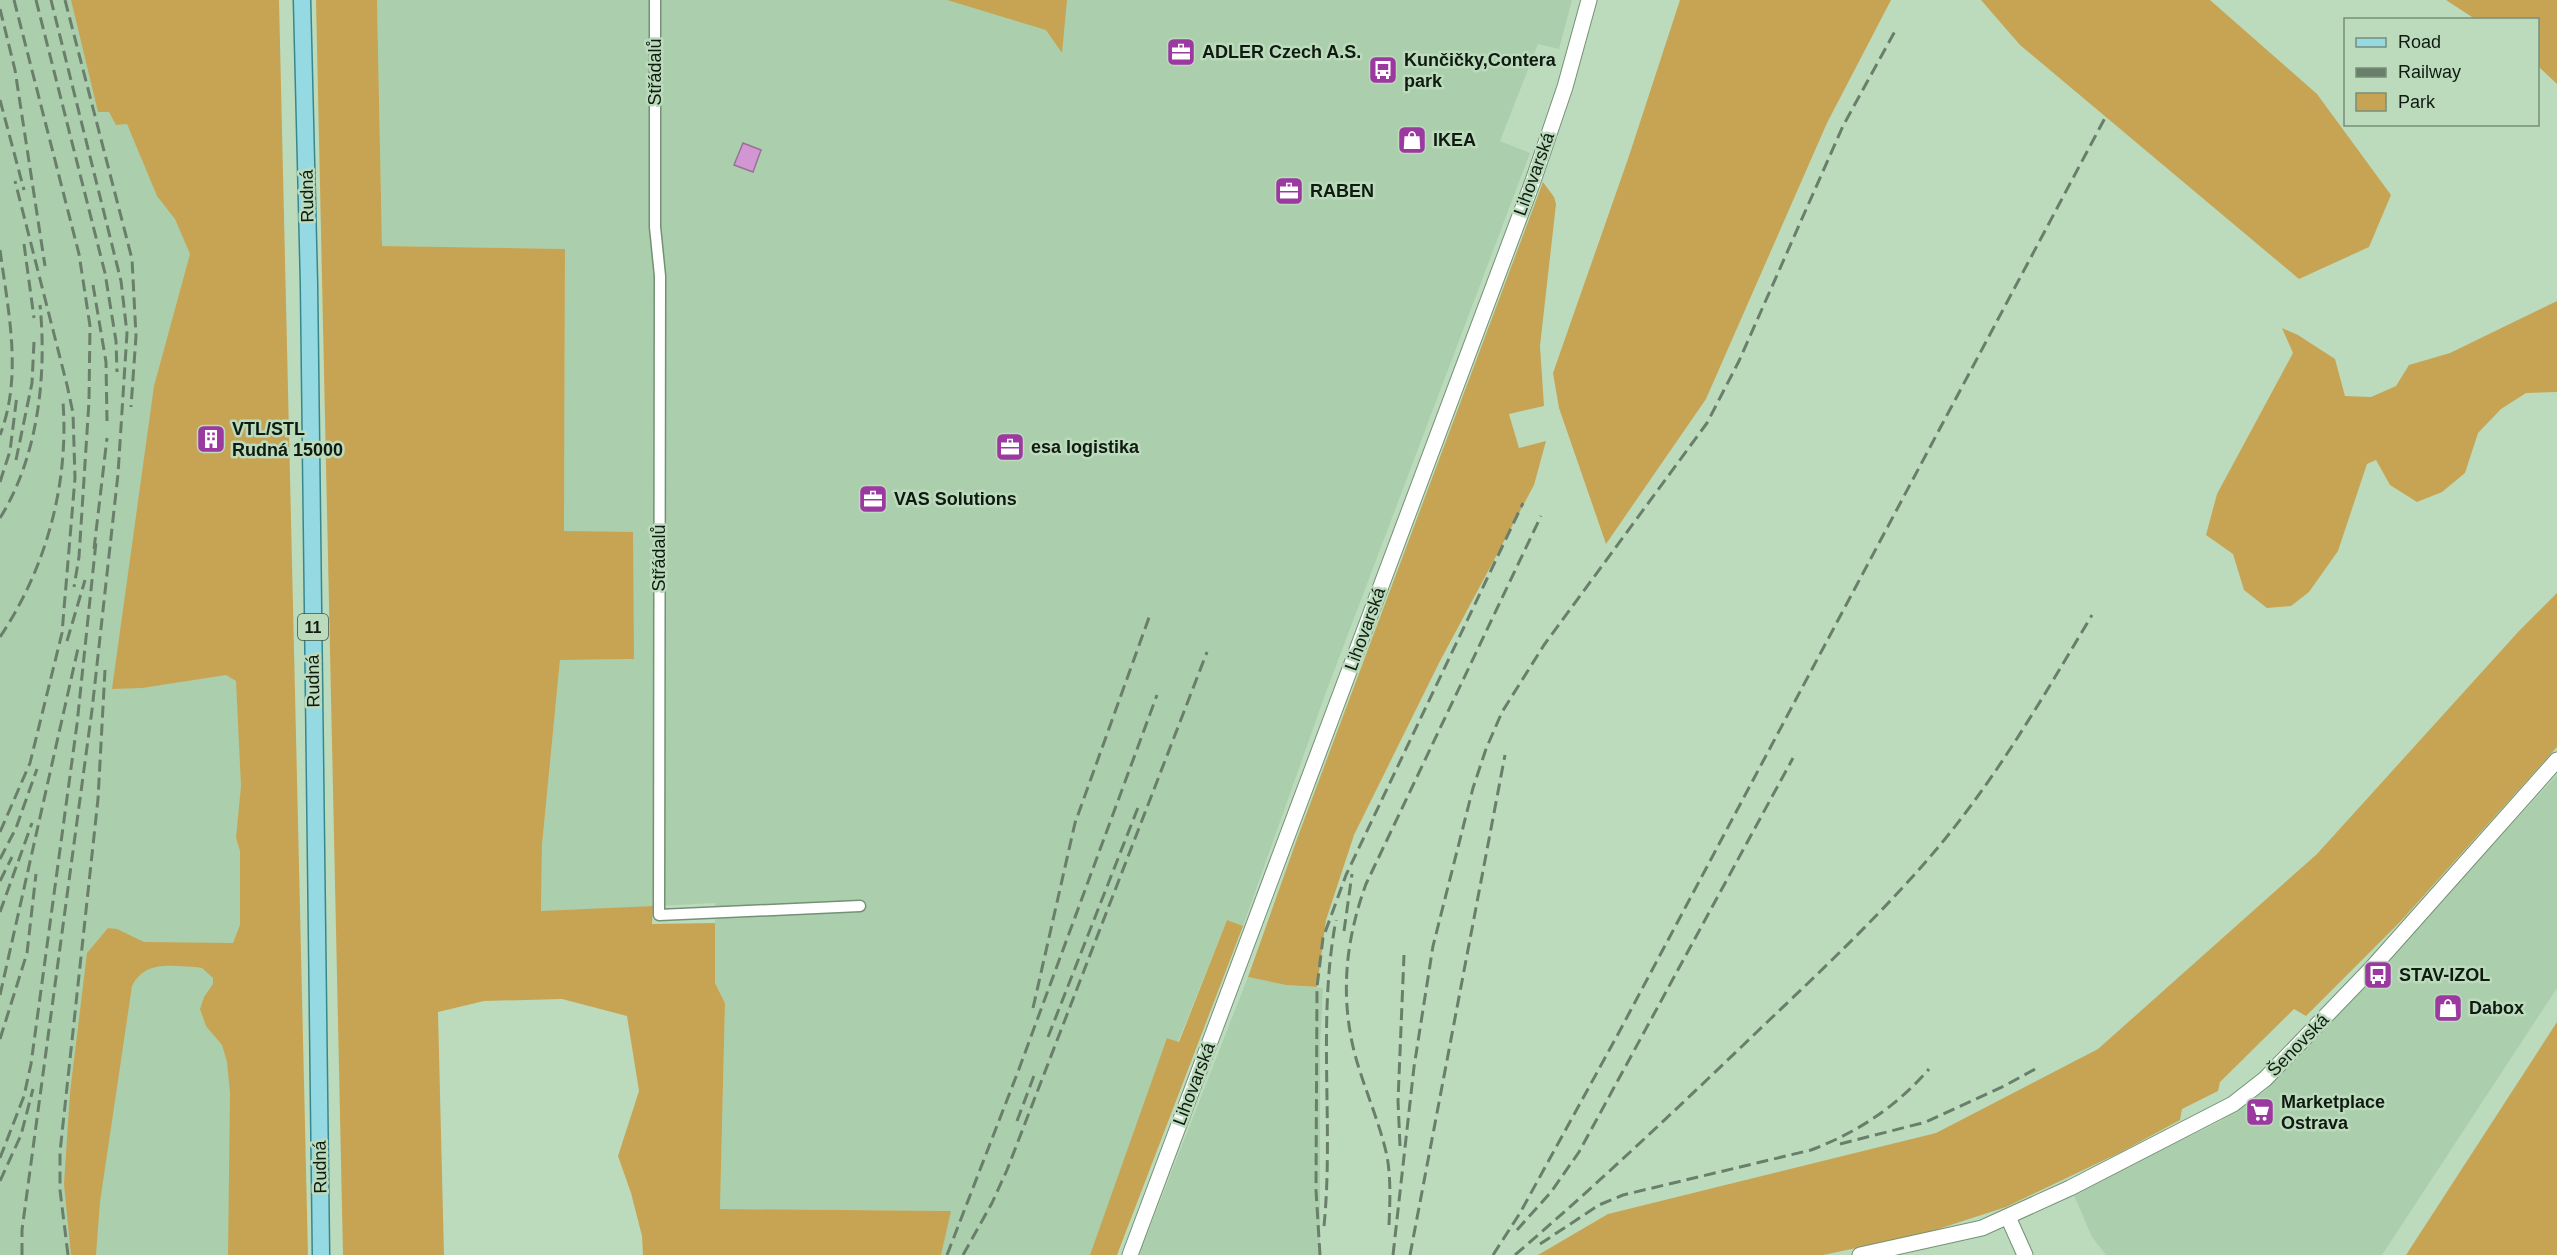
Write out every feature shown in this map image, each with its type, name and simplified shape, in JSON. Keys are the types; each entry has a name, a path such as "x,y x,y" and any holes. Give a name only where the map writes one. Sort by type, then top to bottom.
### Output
{"main road":[{"name":"Rudná","path":"302,0 309,272 321,1255"}],"street":[{"name":"Střádalů","path":"655,0 654,219 660,276 659,915 860,906"},
{"name":"Lihovarská","path":"1130,1255 1533,181 1565,87 1589,0"},
{"name":"Šenovská","path":"1860,1255 1972,1231 2008,1217 2233,1104 2265,1079 2371,969 2557,760"},
{"path":"2008,1217 2025,1255"}],"shaded area":[{"path":"0,0 195,0 258,667 273,1255 0,1255"},
{"path":"377,0 1572,0 1559,49 1538,44 1500,141 1530,153 1325,695 1243,926 1227,920 1178,1042 1168,1038 1091,1255 941,1255 950,1211 720,1209 725,1003 715,983 715,903 541,912 542,845 560,660 633,659 633,532 564,532 565,249 382,246"},
{"path":"743,143 761,150 753,172 734,165"},
{"path":"2557,775 2557,988 2382,1255 2106,1255 2092,1237 2073,1193 2219,1122 2265,1091"},
{"path":"1248,977 1286,985 1323,988 1320,1048 1320,1255 1139,1255"}],"green space":[{"path":"71,0 279,0 308,1255 228,1255 230,1093 227,1062 222,1045 206,1026 200,1009 204,997 213,984 213,978 202,968 160,966 144,972 132,986 100,1202 96,1255 71,1255 64,1184 70,1093 87,953 108,928 117,929 144,942 233,943 240,925 240,851 236,838 241,786 236,681 226,675 142,688 112,689 154,386 190,254 175,219 157,196 127,124 116,125 109,112 98,112"},
{"path":"316,0 377,0 382,246 565,249 564,531 633,532 634,659 560,660 542,845 541,911 653,906 652,924 715,923 715,983 725,1003 720,1209 951,1211 941,1255 643,1255 642,1236 631,1193 618,1156 639,1091 627,1016 562,999 484,1001 438,1012 444,1255 343,1255"},
{"path":"947,0 1067,0 1062,53 1046,30"},
{"path":"1680,0 1891,0 1827,123 1706,399 1606,544 1559,408 1553,373 1629,156"},
{"path":"1981,0 2210,0 2317,94 2391,195 2369,247 2299,279 2020,45"},
{"path":"2446,0 2557,0 2557,84 2539,67 2539,18 2473,18"},
{"path":"1543,182 1554,197 1556,204 1540,346 1544,406 1509,414 1519,448 1546,441 1534,485 1439,663 1354,835 1326,920 1317,987 1286,985 1248,977 1297,839"},
{"path":"2557,301 2557,392 2526,393 2501,409 2478,433 2465,473 2442,492 2417,502 2390,485 2376,460 2367,464 2338,551 2309,592 2291,606 2267,608 2244,590 2233,554 2206,535 2217,494 2293,353 2282,328 2298,335 2335,359 2345,396 2371,397 2396,386 2409,365 2450,353"},
{"path":"2557,593 2557,747 2400,922 2306,1016 2294,1009 2220,1082 2218,1091 2182,1109 2180,1120 2121,1152 2006,1207 1923,1234 1823,1255 1538,1255 1608,1214 1936,1133 2098,1049 2317,854 2519,631"},
{"path":"1227,920 1243,926 1117,1255 1090,1255 1167,1038 1179,1042"},
{"path":"2557,1022 2557,1255 2406,1255"}],"railway":[{"path":"14,0 79,254 90,326 89,401 79,557 74,587"},
{"path":"36,0 105,273 116,341 117,372"},
{"path":"22,1255 22,1230 92,710 118,474 127,333 121,281 51,0"},
{"path":"65,0 132,259 136,336 131,407"},
{"path":"0,9 15,70 45,266"},
{"path":"1393,1255 1414,1067 1433,946 1473,788 1486,749 1502,712 1544,645 1707,423 1739,361 1843,126 1895,31"},
{"path":"0,100 24,190"},
{"path":"1493,1255 1520,1213 1617,1036 2106,116"},
{"path":"0,832 30,763 62,633 75,478 73,413 15,181"},
{"path":"24,244 34,318"},
{"path":"0,250 12,343 11,390 0,435"},
{"path":"93,285 106,362 107,421"},
{"path":"0,518 23,469 37,415 42,360 40,305"},
{"path":"16,460 32,383 34,342"},
{"path":"0,482 10,451 17,395"},
{"path":"0,637 30,583 51,525 62,464 63,402"},
{"path":"94,549 107,438"},
{"path":"1320,1255 1316,1190 1317,987 1323,938 1346,875 1523,503"},
{"path":"1389,1225 1390,1182 1387,1156 1354,1051 1347,1008 1347,966 1354,925 1366,884 1541,516"},
{"path":"0,1158 24,1096 31,1064 77,724 96,542"},
{"path":"67,641 85,580"},
{"path":"1033,1008 1075,823 1151,612"},
{"path":"1515,1255 1609,1171 1833,959 1924,864 1986,785 2023,730 2092,615"},
{"path":"0,995 79,644"},
{"path":"963,1255 992,1203 1007,1170 1207,652"},
{"path":"68,1255 60,1190 60,1152 98,799 105,670"},
{"path":"947,1255 1019,1069 1157,695"},
{"path":"1410,1255 1505,755"},
{"path":"1517,1230 1551,1192 1579,1152 1793,758"},
{"path":"0,859 16,828 37,769"},
{"path":"1048,1037 1139,805"},
{"path":"0,912 32,823"},
{"path":"0,881 12,857"},
{"path":"0,1039 27,953 36,874"},
{"path":"1344,931 1352,874"},
{"path":"1324,1226 1327,1188 1326,1034 1330,958 1336,920"},
{"path":"1400,1146 1398,1101 1404,955"},
{"path":"1840,1144 1926,1122 2037,1068"},
{"path":"1540,1244 1599,1205 1623,1195 1811,1150 1828,1143 1890,1107 1929,1069"},
{"path":"1017,1121 1035,1073"},
{"path":"0,1181 21,1135 33,1089"}],"place":[{"name":"ADLER Czech A.S.","path":"1181,52"},
{"name":"Kunčičky,Contera park","path":"1383,70"},
{"name":"IKEA","path":"1412,140"},
{"name":"RABEN","path":"1289,191"},
{"name":"VTL/STL Rudná 15000","path":"211,439"},
{"name":"esa logistika","path":"1010,447"},
{"name":"VAS Solutions","path":"873,499"},
{"name":"STAV-IZOL","path":"2378,975"},
{"name":"Dabox","path":"2448,1008"},
{"name":"Marketplace Ostrava","path":"2260,1112"}]}
